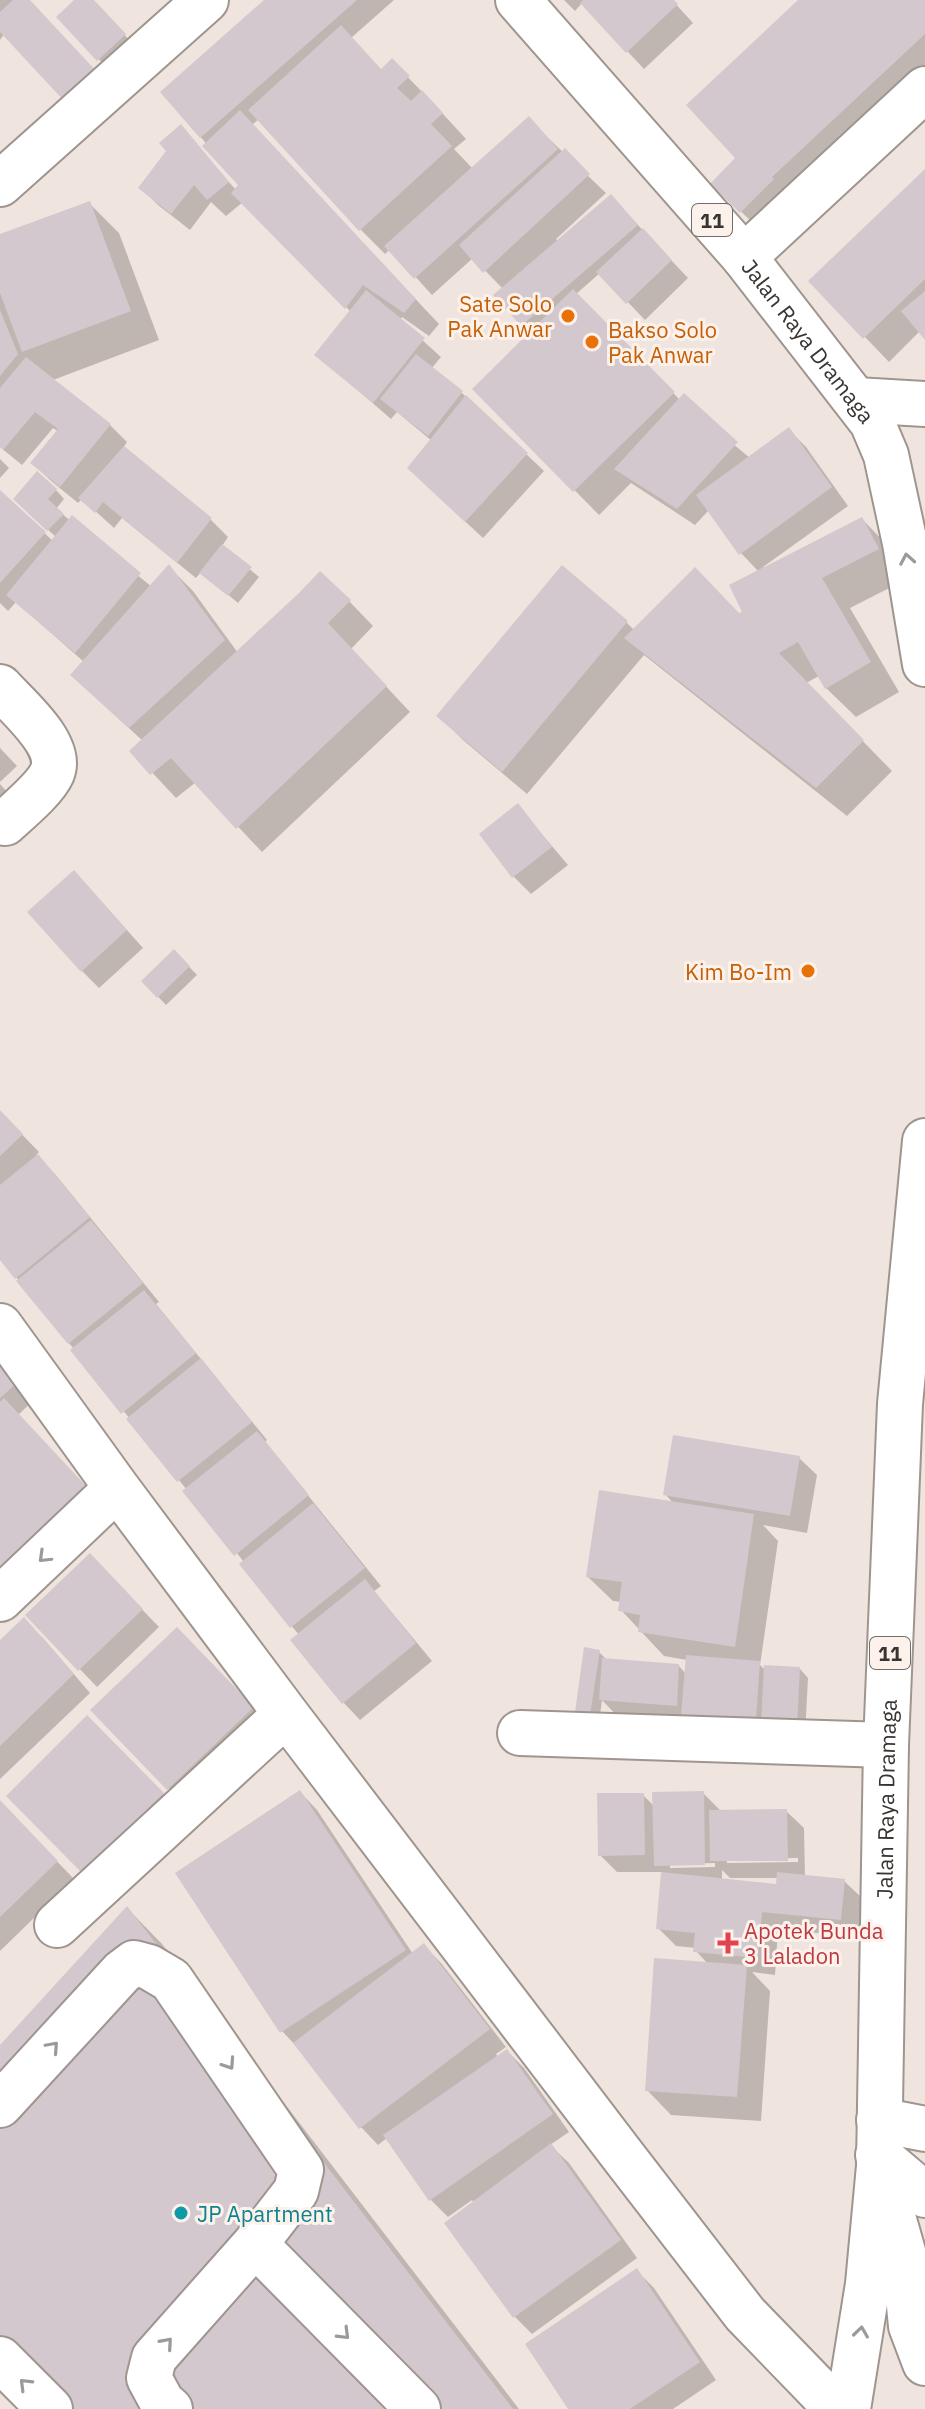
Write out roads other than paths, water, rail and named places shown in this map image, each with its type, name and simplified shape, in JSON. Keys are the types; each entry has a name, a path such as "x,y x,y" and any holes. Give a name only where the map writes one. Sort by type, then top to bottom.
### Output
{"main road":[{"path":"0,184 206,0"},
{"name":"Jalan Raya Dramaga","path":"518,0 744,257 872,422 886,455 905,543 925,664"},
{"path":"744,257 925,89"},
{"path":"856,400 925,404"},
{"name":"11","path":"886,455 925,515"},
{"path":"0,687 38,727 55,763 51,776 5,823"},
{"name":"Jalan Raya Dramaga","path":"848,2409 868,2284 879,2147 886,1745 900,1404 925,1141"},
{"path":"0,1326 286,1714 745,2314 837,2409"},
{"path":"0,1599 117,1488"},
{"path":"57,1925 286,1714"},
{"path":"520,1733 886,1745"},
{"path":"0,2105 122,1972 134,1963 149,1967 171,1980 301,2170 296,2191 255,2244 154,2358 149,2378 162,2402 170,2409"},
{"path":"879,2147 925,2129"},
{"path":"879,2147 925,2195"},
{"path":"879,2147 904,2255 911,2326 925,2363"},
{"path":"255,2244 418,2409"},
{"path":"0,2359 50,2409"}],"place":[{"name":"Sate Solo Pak Anwar","path":"568,316"},
{"name":"Bakso Solo Pak Anwar","path":"592,342"},
{"name":"Kim Bo-Im","path":"808,971"},
{"name":"Apotek Bunda 3 Laladon","path":"728,1943"},
{"name":"JP Apartment","path":"181,2213"}]}
